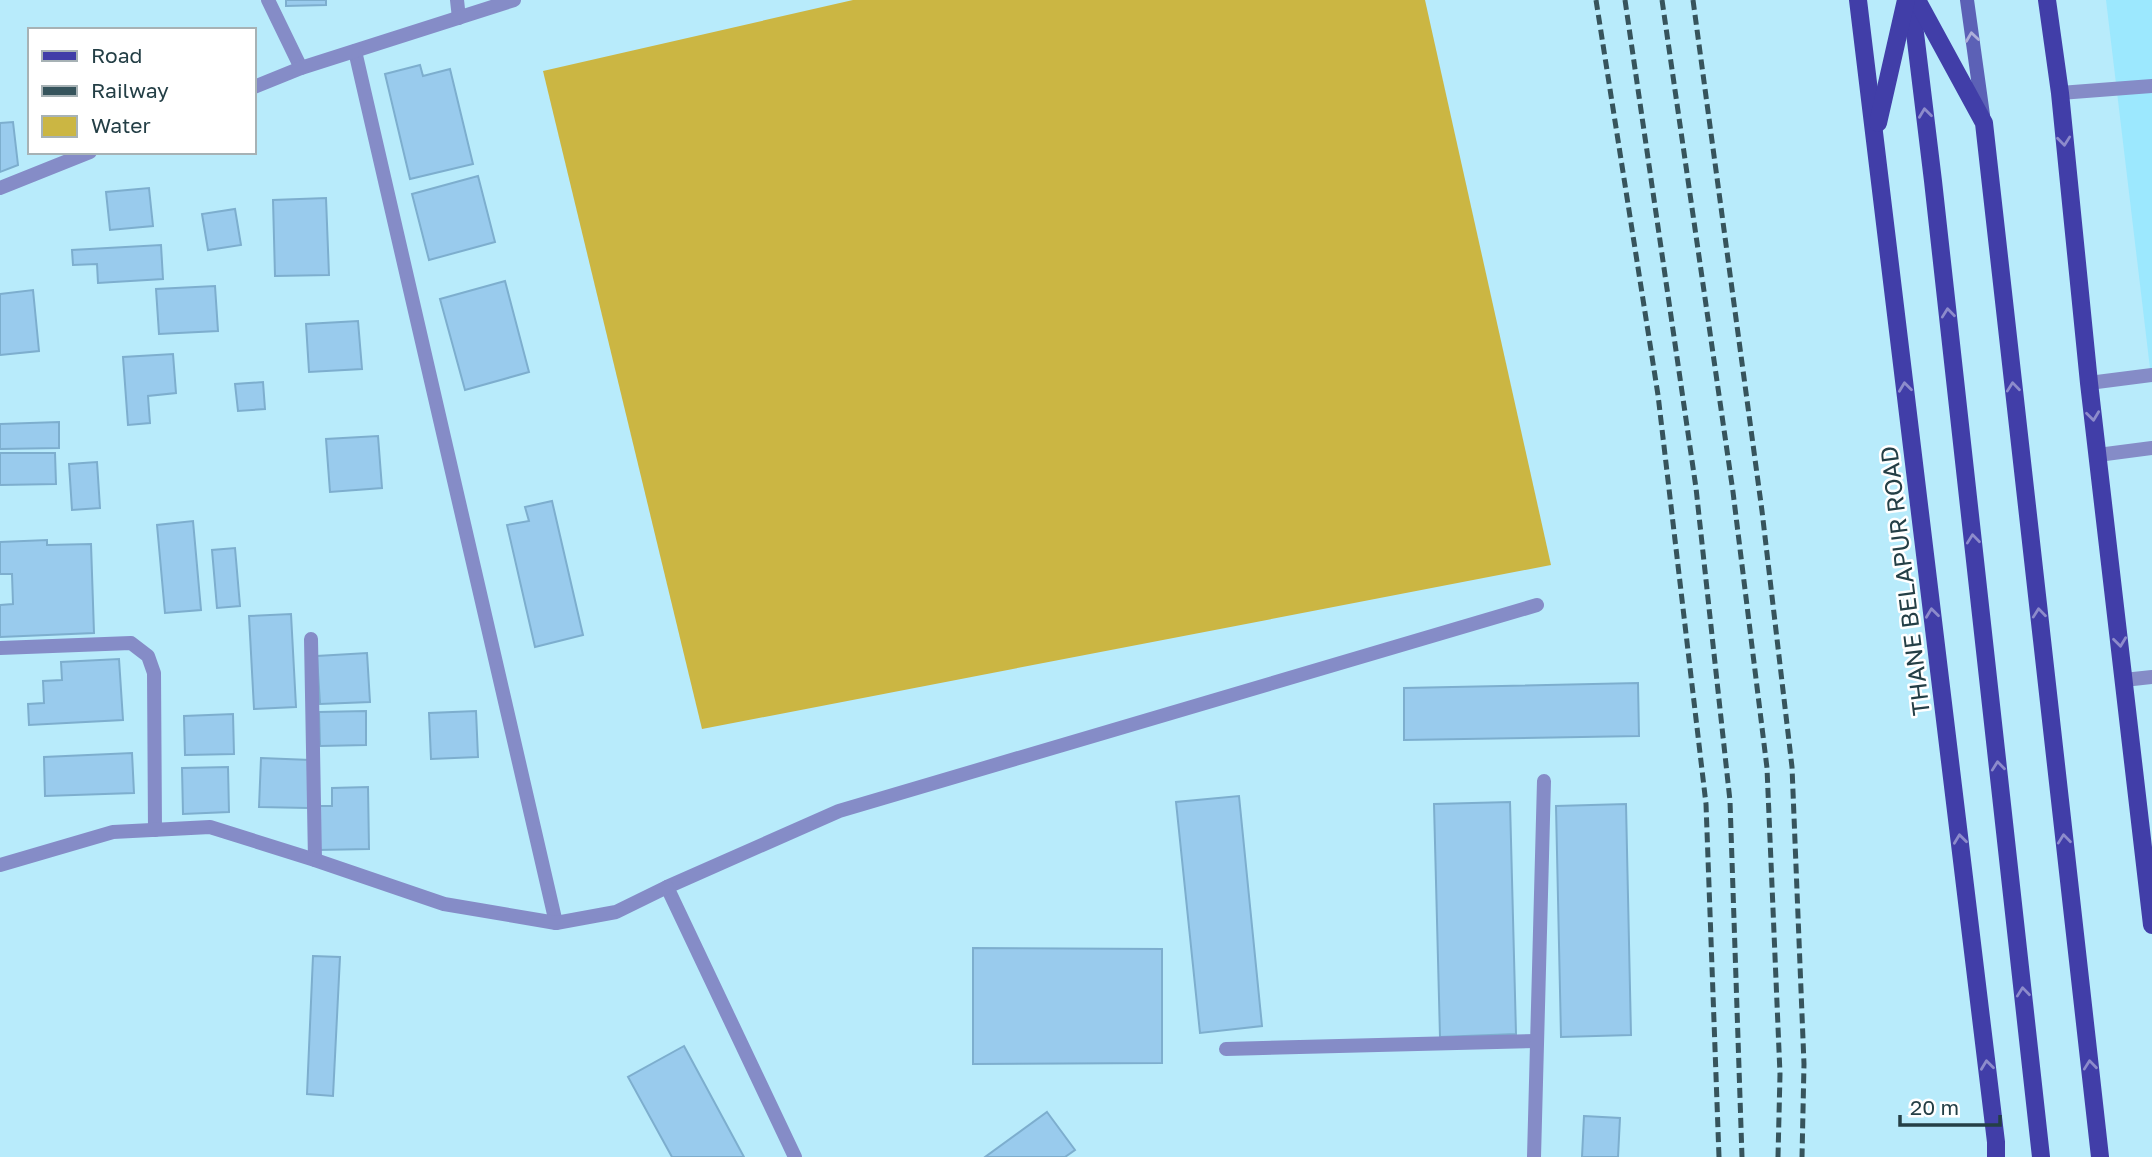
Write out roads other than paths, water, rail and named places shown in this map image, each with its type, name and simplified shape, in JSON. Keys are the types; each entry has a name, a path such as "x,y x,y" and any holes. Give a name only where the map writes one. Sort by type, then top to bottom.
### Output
{"main road":[{"name":"THANE BELAPUR ROAD","path":"1858,0 1996,1157"},
{"path":"1875,136 1908,0"},
{"path":"1908,0 1933,181 2041,1157"},
{"path":"1917,0 1984,123"},
{"path":"1967,0 1984,123 2100,1157"},
{"path":"2047,0 2060,93 2089,383 2152,917"}],"street":[{"path":"268,0 301,68"},
{"path":"457,0 459,18"},
{"path":"256,85 301,68 514,0"},
{"path":"355,51 556,923"},
{"path":"2060,93 2152,86"},
{"path":"0,188 85,154"},
{"path":"2089,383 2152,375"},
{"path":"2098,455 2152,449"},
{"path":"0,865 113,832 210,827 444,904 556,923 615,912 839,811 1537,605"},
{"path":"311,639 315,860"},
{"path":"0,648 131,643 148,656 154,673 155,830"},
{"path":"2124,680 2152,677"},
{"path":"1534,1157 1544,780"},
{"path":"667,887 796,1157"},
{"path":"1226,1049 1537,1041"}],"water":[{"path":"853,0 1425,0 1551,565 702,729 543,71"}],"railway":[{"path":"1596,0 1658,395 1706,804 1719,1157"},
{"path":"1625,0 1696,488 1730,801 1742,1157"},
{"path":"1662,0 1733,492 1767,768 1780,1074 1778,1157"},
{"path":"1693,0 1762,511 1792,767 1804,1064 1802,1157"}]}
